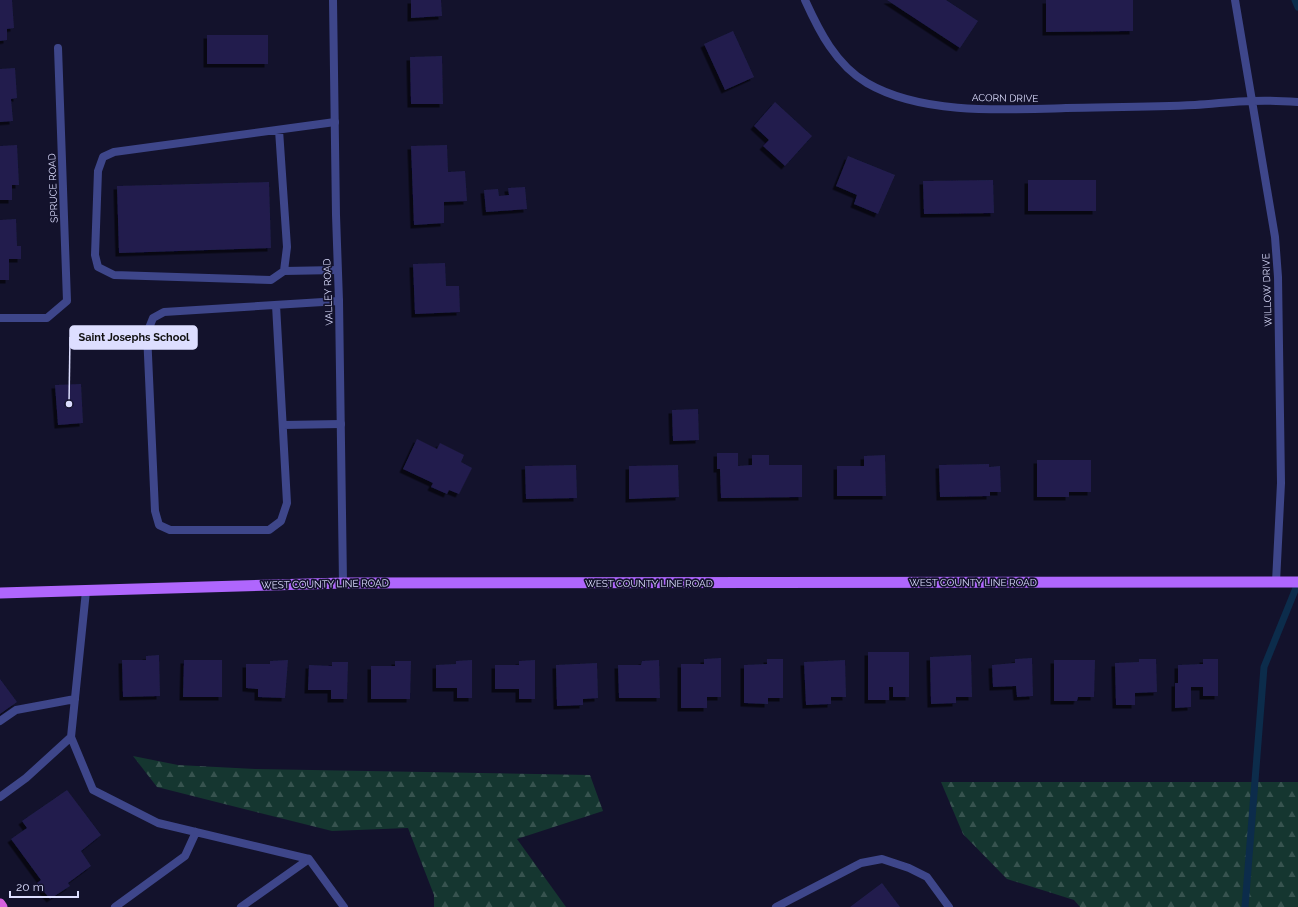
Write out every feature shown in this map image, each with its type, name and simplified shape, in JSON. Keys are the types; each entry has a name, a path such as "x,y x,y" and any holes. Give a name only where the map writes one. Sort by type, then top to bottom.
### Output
{"main road":[{"name":"WEST COUNTY LINE ROAD","path":"0,593 343,583 1298,582"}],"street":[{"name":"VALLEY ROAD","path":"333,0 343,583"},
{"name":"ACORN DRIVE","path":"805,0 819,31 834,52 851,71 867,83 891,95 914,101 950,107 1020,109 1197,105 1252,101 1298,102"},
{"name":"WILLOW DRIVE","path":"1235,0 1275,238 1278,277 1281,483 1276,582"},
{"name":"SPRUCE ROAD","path":"0,318 47,318 67,301 58,48"},
{"path":"335,122 114,152 103,157 98,171 95,255 98,267 114,274 271,280 284,271 337,270"},
{"path":"279,130 286,247 284,271"},
{"path":"276,305 287,503 281,521 269,530 170,530 159,525 154,511 147,333 153,318 164,312 339,301"},
{"path":"283,424 341,424"},
{"path":"86,590 71,737 93,790 158,823 309,859 344,907"},
{"path":"0,721 16,710 75,699"},
{"path":"0,796 26,778 71,737"},
{"path":"115,907 185,856 196,832"},
{"path":"241,907 309,859"},
{"path":"776,907 861,863 882,859 909,868 927,877 949,907"}],"green space":[{"path":"133,756 178,765 255,769 590,775 603,811 517,839 566,907 434,907 434,895 408,828 332,831 157,787"},
{"path":"941,782 1298,782 1298,907 1080,907 1074,900 1007,879 963,834"}],"building":[{"path":"0,0 12,0 14,28 7,29 7,40 0,41"},
{"path":"411,0 441,0 442,16 411,18"},
{"path":"887,0 946,0 978,21 960,48"},
{"path":"1046,0 1133,0 1133,31 1046,32"},
{"path":"733,31 754,77 725,90 704,44"},
{"path":"207,35 268,35 268,64 207,64"},
{"path":"442,56 443,104 411,104 410,57"},
{"path":"15,68 17,98 11,99 13,121 0,122 0,69"},
{"path":"775,102 812,136 785,166 763,146 769,140 754,126"},
{"path":"17,145 19,185 12,185 12,200 0,200 0,146"},
{"path":"447,145 448,172 465,171 467,201 444,202 444,223 414,225 411,146"},
{"path":"848,156 895,175 878,214 854,204 857,195 836,186"},
{"path":"993,180 994,213 924,214 923,181"},
{"path":"1028,180 1096,180 1096,211 1028,211"},
{"path":"269,182 271,248 119,253 117,186"},
{"path":"525,187 527,209 486,212 484,190 498,189 499,196 509,195 508,188"},
{"path":"16,219 17,246 21,246 21,259 9,259 9,280 0,280 0,220"},
{"path":"445,263 446,286 459,286 460,312 415,314 413,264"},
{"path":"81,384 83,423 58,425 55,385"},
{"path":"698,409 699,440 673,441 672,410"},
{"path":"417,439 437,449 440,443 464,455 461,462 472,468 459,494 449,490 447,494 431,487 433,483 403,469"},
{"path":"717,453 738,453 738,466 752,465 752,455 769,455 769,465 802,465 802,497 721,498 720,469 717,469"},
{"path":"885,455 886,496 837,496 837,466 864,466 864,456"},
{"path":"1037,460 1091,460 1091,492 1069,492 1069,497 1037,497"},
{"path":"989,464 989,467 1000,466 1001,492 990,492 990,496 940,497 939,465"},
{"path":"576,465 577,498 526,499 525,466"},
{"path":"678,465 679,497 629,499 629,466"},
{"path":"868,652 909,652 909,697 893,697 893,687 889,687 889,700 868,700"},
{"path":"159,655 160,696 123,697 122,660 146,660 146,656"},
{"path":"971,655 972,697 956,697 956,703 931,704 930,657"},
{"path":"721,658 721,697 707,697 707,708 681,708 681,664 704,664 704,659"},
{"path":"1032,658 1033,696 1017,697 1016,686 993,687 992,665 1015,663 1015,659"},
{"path":"767,659 783,659 783,698 768,698 768,704 744,703 744,665 767,664"},
{"path":"1139,659 1156,659 1157,692 1135,693 1135,705 1116,705 1115,663 1139,662"},
{"path":"1203,659 1218,659 1218,696 1203,696 1203,687 1191,687 1191,707 1175,708 1175,683 1178,683 1178,665 1203,664"},
{"path":"184,660 222,660 222,697 183,697"},
{"path":"288,660 285,698 258,697 258,689 246,688 246,664 270,664 270,661"},
{"path":"472,660 472,698 457,698 457,688 436,688 436,665 456,664 456,661"},
{"path":"535,660 535,699 519,699 519,689 495,689 495,665 519,665 519,661"},
{"path":"659,660 660,698 619,698 618,665 641,665 642,661"},
{"path":"845,660 846,697 831,697 831,704 806,705 804,662"},
{"path":"1054,660 1095,660 1094,697 1078,697 1077,701 1054,701"},
{"path":"395,661 411,661 410,699 371,699 371,666 395,666"},
{"path":"332,662 348,662 347,699 331,699 331,690 308,690 309,665 332,666"},
{"path":"597,663 598,698 583,699 583,705 557,706 556,665"},
{"path":"0,679 17,702 0,714"},
{"path":"67,790 101,835 81,851 91,866 68,883 70,886 50,899 37,883 41,880 11,839 27,828 22,821"},
{"path":"882,883 900,907 850,907"}],"waterway":[{"path":"1295,0 1298,7"},
{"path":"1245,907 1264,667 1298,583"}],"place":[{"name":"Saint Josephs School","path":"69,404"}]}
